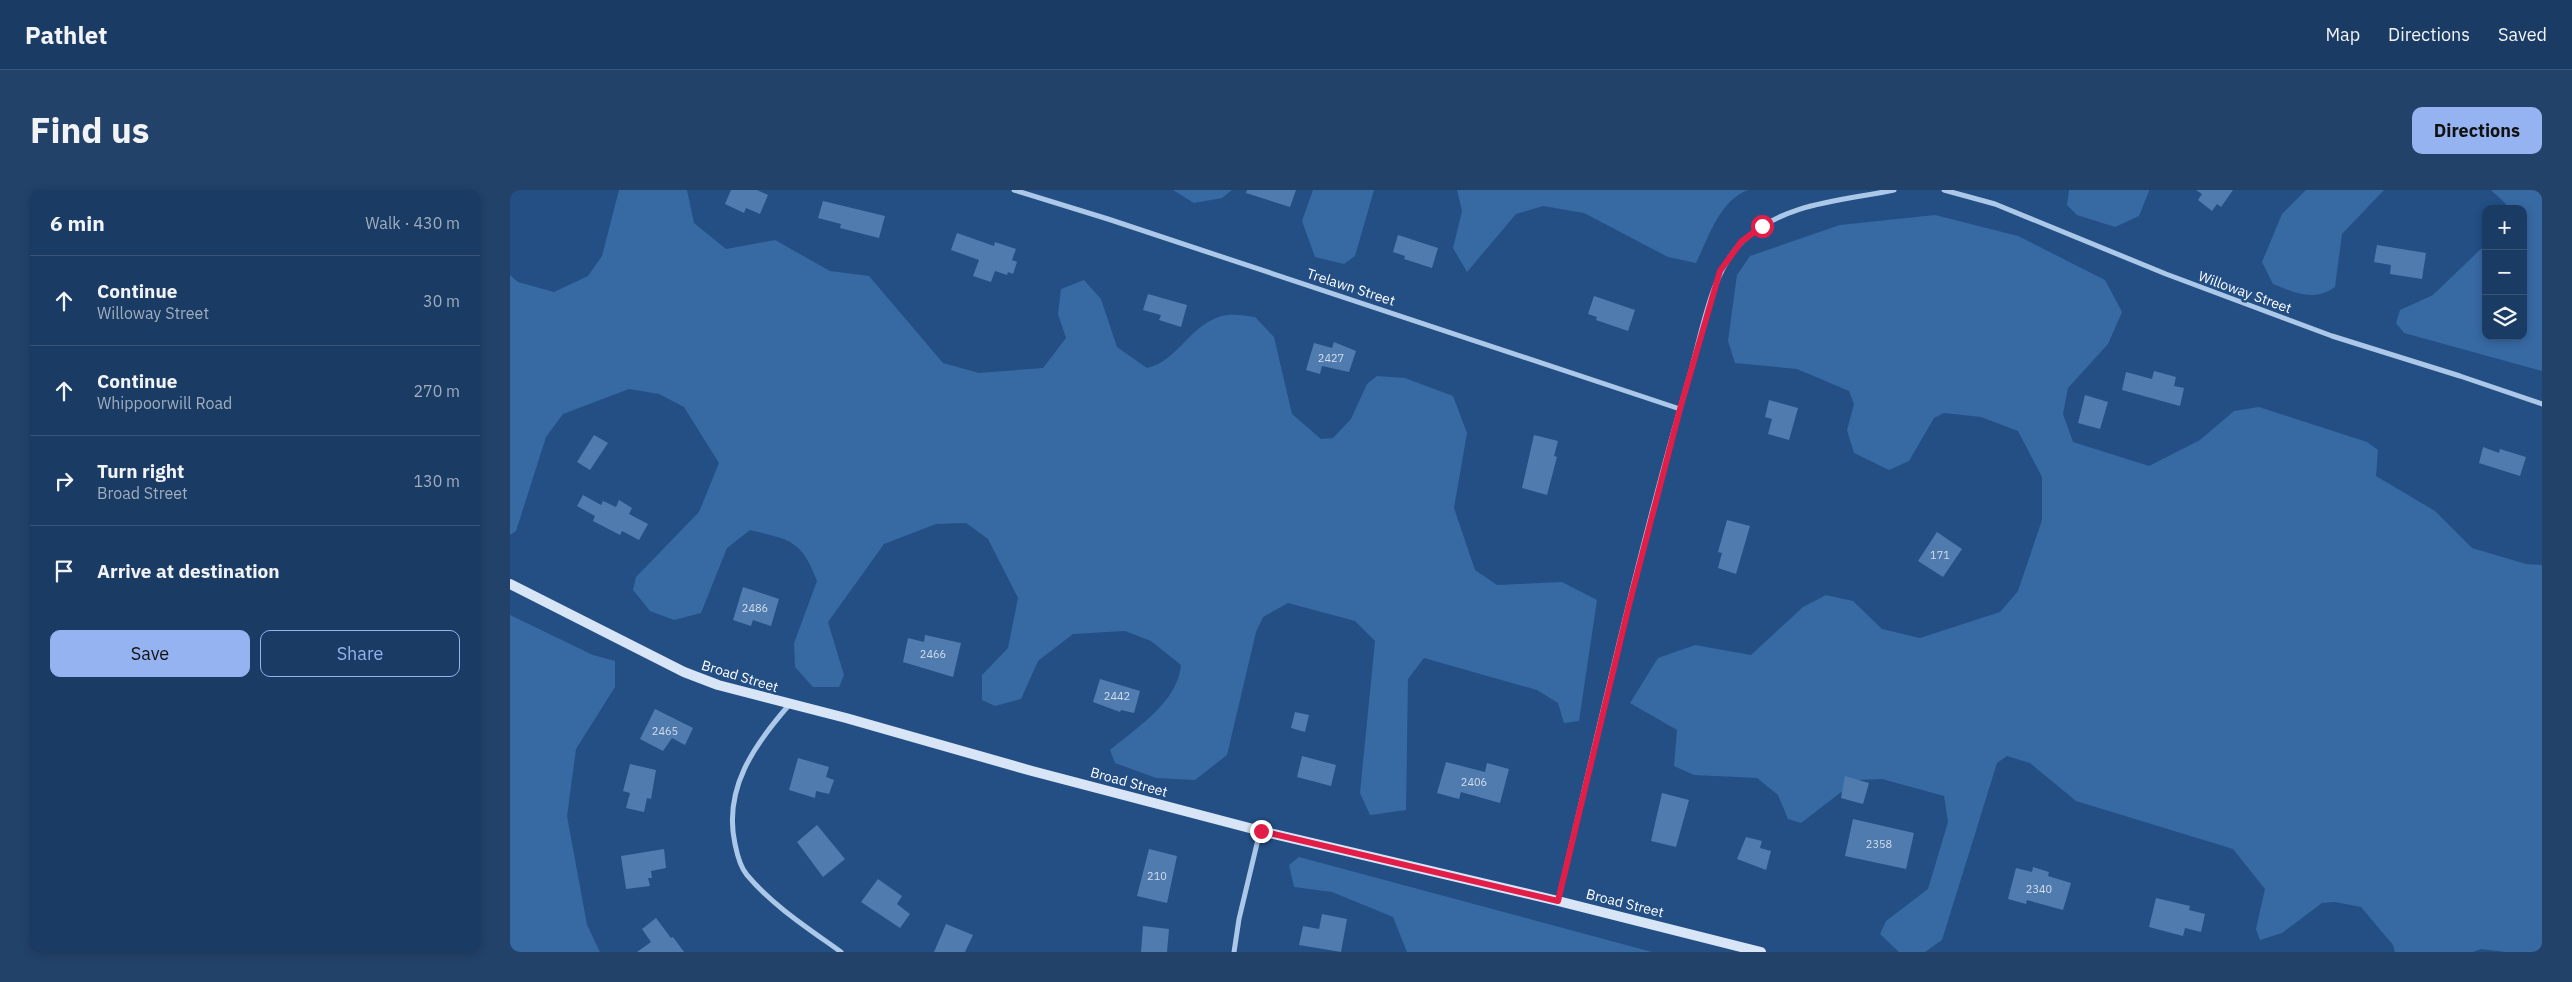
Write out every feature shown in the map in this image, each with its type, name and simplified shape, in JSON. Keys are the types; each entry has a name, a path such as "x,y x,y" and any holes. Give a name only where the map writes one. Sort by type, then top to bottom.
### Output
{"street":[{"name":"Trelawn Street","path":"1014,190 1108,218 1680,409"},
{"path":"1558,901 1629,605 1680,409 1720,271 1741,242 1762,226 1781,215 1806,205 1894,190"},
{"name":"Willoway Street","path":"1944,190 1995,204 2166,274 2332,336 2542,404"},
{"name":"Broad Street","path":"510,584 684,672 718,686 846,718 1032,771 1261,831 1558,901 1761,952"},
{"path":"789,705 762,737 747,762 736,788 732,807 732,830 736,854 746,874 764,893 841,952"},
{"path":"1234,952 1239,919 1261,831"}],"shaded area":[{"path":"619,190 687,190 694,223 726,249 775,240 830,271 869,276 943,363 979,373 1043,368 1066,338 1058,314 1061,289 1084,280 1101,299 1117,347 1147,368 1158,364 1168,357 1204,324 1215,318 1227,315 1255,317 1274,337 1292,414 1321,439 1333,438 1351,419 1367,384 1377,376 1405,378 1453,396 1467,433 1454,508 1475,570 1497,585 1562,582 1597,600 1579,721 1564,723 1558,703 1537,690 1424,658 1408,679 1406,810 1370,815 1360,793 1375,641 1355,621 1288,603 1263,617 1256,632 1227,755 1195,780 1156,778 1115,763 1110,750 1154,713 1172,691 1178,678 1181,665 1151,641 1125,631 1073,634 1038,661 1021,699 995,706 982,700 982,675 1008,648 1018,598 988,539 966,523 936,524 884,544 828,622 844,675 839,687 813,687 795,667 794,643 817,581 811,567 799,549 785,539 750,530 727,548 701,613 674,620 650,611 633,590 636,577 699,512 719,463 684,407 659,394 629,389 563,414 546,437 516,531 510,535 510,275 518,282 554,292 588,276 602,256"},
{"path":"1173,190 1232,190 1222,198 1194,203"},
{"path":"1313,190 1374,190 1355,256 1344,264 1315,257 1302,221"},
{"path":"1457,190 1748,190 1729,202 1722,211 1696,263 1668,257 1584,213 1543,206 1516,214 1467,272 1453,248 1462,211"},
{"path":"2069,190 2149,191 2139,216 2115,227 2077,215 2067,205"},
{"path":"2306,190 2384,190 2342,234 2335,287 2327,292 2312,295 2304,295 2273,284 2262,262 2282,214"},
{"path":"2491,190 2542,190 2542,371 2404,333 2396,323 2400,310 2433,295 2482,248 2482,340 2527,340 2527,205 2506,204"},
{"path":"1935,215 2018,236 2105,280 2122,312 2108,344 2068,388 2063,414 2073,442 2149,466 2200,440 2234,411 2259,407 2367,442 2378,450 2376,476 2435,511 2472,548 2526,564 2542,565 2542,952 2506,952 2481,949 2473,952 2395,952 2393,945 2361,907 2335,902 2322,903 2282,933 2260,940 2256,929 2265,889 2233,849 2076,801 2030,763 2007,756 1997,763 1942,940 1925,952 1899,952 1880,934 1886,921 1928,889 1948,822 1944,796 1882,779 1857,780 1801,823 1788,819 1778,795 1757,778 1694,775 1674,766 1677,730 1630,703 1658,658 1695,645 1751,655 1803,607 1826,595 1853,601 1882,629 1920,638 2000,612 2018,591 2042,520 2042,477 2018,431 1981,417 1944,413 1934,418 1909,461 1889,470 1854,453 1847,430 1854,404 1849,391 1797,369 1735,363 1728,341 1737,275 1750,256 1840,225"},
{"path":"510,615 593,655 615,661 615,687 576,749 567,816 587,925 600,952 510,952"},
{"path":"1299,857 1652,952 1407,952 1393,917 1332,892 1294,887 1289,865"}],"building":[{"path":"731,190 757,190 768,195 760,214 746,208 744,213 725,204"},
{"path":"1247,190 1296,190 1290,207 1246,193"},
{"path":"2196,190 2233,190 2221,207 2217,204 2212,211 2198,200 2202,194"},
{"path":"823,201 885,216 879,238 840,228 841,224 818,218"},
{"path":"957,233 994,246 995,242 1016,249 1012,260 1017,262 1013,274 1008,272 1007,275 995,271 991,282 973,276 979,260 951,250"},
{"path":"1398,235 1438,248 1432,268 1404,259 1405,256 1393,252"},
{"path":"2377,245 2426,253 2422,279 2390,274 2391,265 2374,262"},
{"path":"1148,294 1187,305 1181,327 1159,320 1161,315 1143,310"},
{"path":"1594,296 1635,310 1628,331 1596,320 1597,317 1588,314"},
{"path":"1334,342 1356,351 1349,372 1322,366 1320,374 1306,370 1314,343 1332,348"},
{"path":"2154,371 2176,377 2174,386 2184,388 2180,406 2122,390 2126,372 2152,379"},
{"path":"2085,395 2108,402 2100,429 2078,423"},
{"path":"1769,400 1798,408 1789,440 1768,434 1772,419 1765,417"},
{"path":"594,435 608,443 590,470 577,462"},
{"path":"1534,435 1558,441 1554,456 1557,457 1547,495 1522,488"},
{"path":"2483,447 2499,453 2500,449 2526,457 2520,476 2479,463"},
{"path":"583,495 601,505 603,501 616,507 619,500 632,508 629,514 648,524 639,540 622,531 620,535 593,521 595,516 577,506"},
{"path":"1727,520 1750,526 1736,574 1718,568 1722,553 1718,552"},
{"path":"1937,532 1962,549 1943,577 1918,561"},
{"path":"743,587 779,599 771,626 753,620 751,626 733,620"},
{"path":"925,635 961,643 953,677 903,662 908,638 924,642"},
{"path":"1100,679 1140,691 1134,713 1121,710 1120,712 1093,702"},
{"path":"655,709 693,728 685,745 672,738 663,751 640,739"},
{"path":"1295,712 1309,715 1305,732 1291,728"},
{"path":"1302,756 1336,765 1331,786 1297,777"},
{"path":"798,758 829,767 826,777 834,780 829,794 816,791 815,798 789,790"},
{"path":"1446,762 1485,772 1487,763 1509,769 1500,803 1461,792 1459,799 1437,793"},
{"path":"630,764 656,770 651,799 647,798 644,812 626,808 630,793 623,791"},
{"path":"1845,776 1869,783 1863,804 1841,798"},
{"path":"1662,793 1689,800 1676,847 1651,841"},
{"path":"1853,819 1914,833 1906,869 1845,856"},
{"path":"817,825 845,859 823,877 797,842"},
{"path":"1746,837 1762,841 1760,848 1771,851 1766,870 1737,859"},
{"path":"664,849 666,868 651,871 652,878 648,878 650,886 626,889 621,856"},
{"path":"1149,849 1177,856 1167,903 1137,896"},
{"path":"2033,867 2049,872 2048,876 2071,883 2063,910 2027,900 2026,904 2008,899 2016,868 2032,872"},
{"path":"878,879 902,896 897,904 910,914 900,928 861,902"},
{"path":"2156,898 2190,906 2189,910 2205,914 2201,932 2185,928 2183,936 2149,927"},
{"path":"1322,914 1347,919 1341,952 1299,945 1303,926 1319,929"},
{"path":"656,918 684,952 637,952 651,942 642,929"},
{"path":"946,924 973,935 965,952 934,952"},
{"path":"1143,926 1169,929 1167,952 1141,952"}],"route":[{"path":"1261,831 1558,901 1629,605 1680,409 1720,271 1741,242 1762,226"}]}
